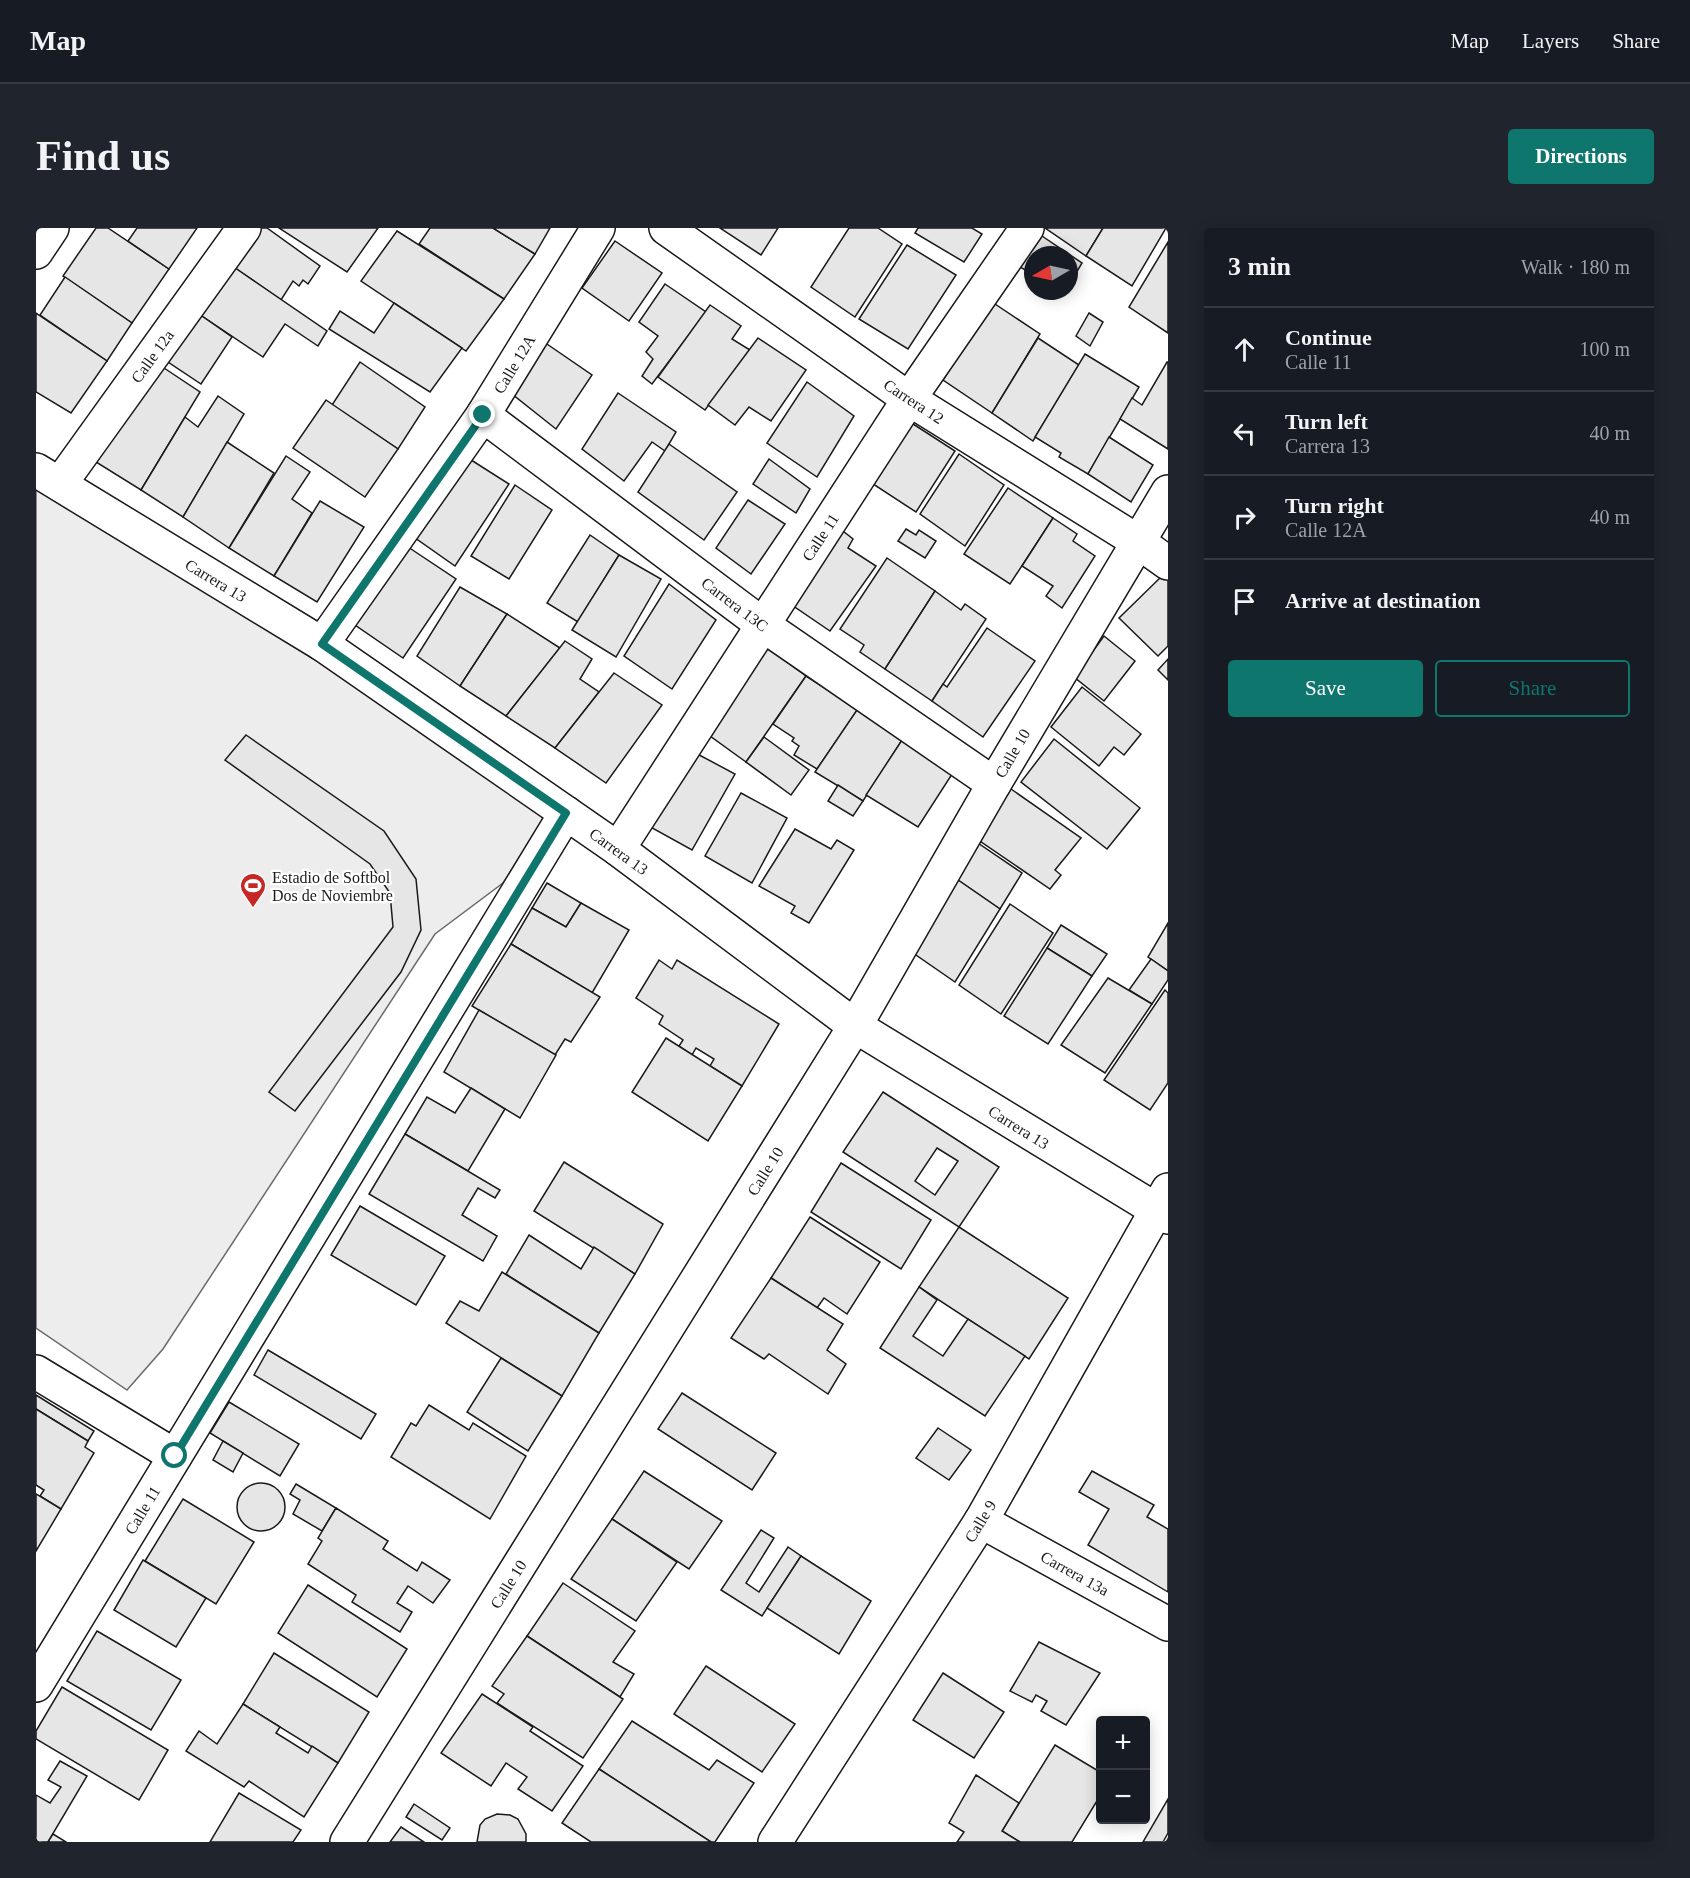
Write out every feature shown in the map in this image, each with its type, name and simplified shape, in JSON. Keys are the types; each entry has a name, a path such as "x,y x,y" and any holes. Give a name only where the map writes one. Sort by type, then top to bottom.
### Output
{"street":[{"path":"36,252 52,228"},
{"name":"Calle 12a","path":"48,477 244,228"},
{"name":"Calle 12A","path":"322,644 483,415 598,228"},
{"name":"Carrera 12","path":"666,228 909,399 1137,541 1168,563"},
{"name":"Calle 11","path":"618,849 909,399 1027,228"},
{"name":"Carrera 13C","path":"483,415 763,625 994,784"},
{"name":"Carrera 13","path":"48,477 322,644 618,849 855,1026 1164,1206"},
{"name":"Calle 10","path":"347,1842 855,1026 994,784 1168,492"},
{"name":"Calle 11","path":"36,1685 566,813"},
{"name":"Calle 9","path":"775,1842 981,1521 1164,1206"},
{"path":"36,1372 175,1456"},
{"name":"Carrera 13a","path":"981,1521 1168,1624"}],"shaded area":[{"name":"Estadio de Softbol Dos de Noviembre","path":"36,480 316,652 547,816 503,883 435,934 163,1349 127,1390 36,1328"}],"building":[{"path":"96,228 108,228 169,269 132,323 63,276"},
{"path":"137,228 197,228 169,269 128,241"},
{"path":"250,228 267,228 320,266 308,284 303,280 299,286 293,281 281,300 228,263"},
{"path":"279,228 378,228 347,272"},
{"path":"430,228 493,228 535,254 504,299 419,244"},
{"path":"493,228 550,228 535,254"},
{"path":"720,228 778,228 761,255"},
{"path":"849,228 878,228 902,244 855,317 811,287"},
{"path":"918,228 972,228 982,234 964,262 915,233"},
{"path":"1045,228 1103,228 1086,256 1078,251 1078,246 1071,246"},
{"path":"1103,228 1166,228 1132,286 1086,256"},
{"path":"397,231 504,299 466,351 361,281"},
{"path":"1036,232 1057,246 1028,246"},
{"path":"615,241 662,273 629,321 582,288"},
{"path":"1168,242 1168,333 1129,307"},
{"path":"907,245 956,275 908,349 859,319"},
{"path":"1024,253 1024,269 1017,265"},
{"path":"228,263 327,331 318,346 285,324 263,357 196,312"},
{"path":"65,277 132,323 107,361 40,315"},
{"path":"665,284 706,312 652,384 642,376 653,359 646,352 658,336 639,322"},
{"path":"992,302 1040,334 992,413 943,380"},
{"path":"394,303 462,348 430,392 329,329 340,311 374,333"},
{"path":"710,305 741,326 732,339 750,350 705,410 658,377"},
{"path":"196,312 232,337 201,384 165,360"},
{"path":"36,313 107,361 71,413 36,392"},
{"path":"1089,313 1103,322 1090,346 1076,336"},
{"path":"758,338 806,370 771,421 749,407 735,425 708,405"},
{"path":"1038,338 1079,365 1033,441 992,413"},
{"path":"544,342 592,375 556,429 512,394"},
{"path":"1085,354 1139,387 1088,474 1059,457 1061,453 1035,437"},
{"path":"360,362 425,407 398,449 332,405"},
{"path":"1167,362 1168,449 1120,419 1132,398 1142,405"},
{"path":"161,366 200,392 141,490 96,462"},
{"path":"807,382 854,416 817,477 767,443"},
{"path":"618,393 676,432 665,451 652,442 624,481 582,449"},
{"path":"218,396 244,414 183,517 141,490 185,417 198,427"},
{"path":"326,400 398,449 365,497 293,448"},
{"path":"910,422 955,451 916,512 870,482"},
{"path":"1109,437 1153,465 1131,502 1088,474"},
{"path":"227,442 274,473 229,548 183,517"},
{"path":"669,444 737,492 704,540 638,492"},
{"path":"959,454 1004,485 965,546 920,514"},
{"path":"286,456 310,472 292,499 312,513 274,576 229,548"},
{"path":"468,458 509,484 455,566 411,535"},
{"path":"769,459 810,489 796,513 753,484"},
{"path":"515,485 552,510 509,579 471,556"},
{"path":"1008,488 1053,518 1010,584 964,554"},
{"path":"748,500 785,524 751,574 716,548"},
{"path":"320,501 364,527 317,602 274,576"},
{"path":"1053,518 1077,534 1073,541 1095,556 1062,608 1046,596 1053,586 1022,566"},
{"path":"839,528 853,539 848,548 876,566 830,631 786,601"},
{"path":"906,529 916,535 919,530 936,541 925,558 898,541"},
{"path":"590,535 619,555 578,622 547,603"},
{"path":"405,545 456,579 403,658 355,625"},
{"path":"619,555 661,579 616,657 572,630"},
{"path":"887,558 935,591 885,669 860,652 864,645 840,629"},
{"path":"1163,575 1168,580 1168,646 1158,656 1119,618"},
{"path":"669,584 716,620 672,689 624,656"},
{"path":"460,587 507,614 460,686 417,656"},
{"path":"935,591 961,610 965,604 986,619 932,701 885,669"},
{"path":"507,614 560,648 506,716 460,686"},
{"path":"987,628 1035,661 983,737 932,701 943,684 947,687"},
{"path":"1104,636 1135,661 1104,701 1074,677"},
{"path":"565,641 592,659 580,679 599,692 555,748 506,716"},
{"path":"760,642 806,676 746,762 699,728"},
{"path":"1168,659 1168,680 1158,670"},
{"path":"614,673 662,705 606,783 555,748"},
{"path":"806,676 858,709 817,769 794,755 799,746 792,741 794,738 773,724"},
{"path":"1082,687 1141,734 1124,755 1114,747 1099,766 1051,727"},
{"path":"859,707 904,737 863,801 815,772"},
{"path":"246,735 384,831 416,879 421,930 401,972 295,1111 269,1092 393,927 390,893 370,864 225,760"},
{"path":"764,737 809,770 791,795 746,762"},
{"path":"904,737 956,768 918,827 866,795"},
{"path":"1054,739 1140,808 1107,849 1021,782"},
{"path":"688,749 735,774 692,850 645,824"},
{"path":"838,785 863,801 853,816 828,801"},
{"path":"1011,789 1081,838 1055,870 1061,875 1050,889 974,837"},
{"path":"741,793 787,818 752,883 705,856"},
{"path":"795,829 831,849 837,840 854,850 809,923 791,913 795,906 759,886"},
{"path":"972,839 1022,873 1000,909 945,871"},
{"path":"945,871 1000,909 955,982 903,946"},
{"path":"547,883 581,903 566,927 532,908"},
{"path":"581,903 629,930 592,993 511,944 532,908 566,927"},
{"path":"1010,904 1053,933 1001,1014 959,985"},
{"path":"1168,923 1168,971 1148,957"},
{"path":"1061,925 1107,954 1092,976 1047,948"},
{"path":"511,944 600,997 571,1042 565,1039 555,1055 472,1006"},
{"path":"1047,948 1092,976 1048,1044 1004,1016"},
{"path":"1151,959 1168,971 1168,980 1152,1004 1129,990"},
{"path":"659,960 672,969 677,960 779,1024 742,1086 710,1066 714,1059 696,1048 692,1055 679,1046 683,1040 659,1024 663,1016 636,998"},
{"path":"1108,978 1152,1004 1105,1073 1061,1045"},
{"path":"1165,990 1168,993 1168,1083 1150,1110 1104,1080"},
{"path":"479,1010 556,1055 520,1118 444,1072"},
{"path":"666,1038 742,1086 708,1141 632,1092"},
{"path":"471,1088 505,1109 468,1171 405,1134 427,1097 455,1113"},
{"path":"883,1092 999,1167 959,1227 843,1152","holes":["937,1148 958,1161 935,1195 915,1181"]},
{"path":"405,1134 500,1190 495,1198 478,1188 462,1215 497,1236 483,1261 369,1194"},
{"path":"564,1162 663,1224 635,1274 534,1211"},
{"path":"841,1163 931,1220 901,1269 811,1212"},
{"path":"360,1206 445,1256 416,1305 331,1255"},
{"path":"810,1217 880,1262 847,1314 824,1298 817,1308 771,1278"},
{"path":"959,1227 1068,1298 1029,1359 919,1287"},
{"path":"529,1235 581,1269 594,1247 635,1274 599,1333 506,1274"},
{"path":"502,1272 599,1333 562,1396 446,1323 460,1301 479,1311"},
{"path":"771,1278 843,1324 827,1350 846,1364 828,1394 769,1354 764,1359 731,1338"},
{"path":"919,1287 937,1300 913,1336 943,1356 968,1319 1025,1356 985,1416 880,1348"},
{"path":"268,1350 376,1414 361,1439 254,1375"},
{"path":"501,1358 562,1396 528,1451 467,1412"},
{"path":"682,1393 776,1453 752,1490 658,1429"},
{"path":"36,1395 94,1431 88,1441 36,1409"},
{"path":"229,1402 299,1444 280,1476 210,1433"},
{"path":"429,1405 469,1430 473,1423 526,1456 490,1519 391,1457 411,1423 416,1426"},
{"path":"36,1409 88,1441 85,1447 94,1453 61,1509 40,1496 44,1490 36,1485"},
{"path":"938,1428 971,1450 949,1480 916,1458"},
{"path":"223,1441 243,1453 233,1472 213,1460"},
{"path":"644,1471 722,1521 689,1569 612,1519"},
{"path":"1092,1471 1154,1505 1147,1517 1168,1529 1168,1592 1088,1545 1109,1509 1079,1492"},
{"path":"261,1483 278,1490 285,1507 278,1524 261,1531 244,1524 237,1507 244,1490"},
{"path":"296,1484 336,1508 322,1531 293,1514 300,1500 290,1494"},
{"path":"36,1494 61,1509 36,1551"},
{"path":"183,1499 254,1542 216,1604 145,1561"},
{"path":"336,1508 388,1541 383,1549 417,1571 422,1562 450,1580 433,1603 408,1586 397,1603 412,1612 400,1632 352,1602 356,1595 308,1564 322,1541 318,1538"},
{"path":"612,1519 677,1562 636,1621 571,1579"},
{"path":"761,1530 774,1538 746,1583 759,1592 788,1547 801,1556 762,1616 721,1590"},
{"path":"801,1556 871,1601 839,1654 767,1608"},
{"path":"143,1560 206,1598 176,1647 114,1610"},
{"path":"563,1583 635,1631 613,1662 634,1674 620,1697 527,1636"},
{"path":"308,1585 407,1649 377,1697 278,1633"},
{"path":"97,1631 181,1680 151,1730 67,1681"},
{"path":"527,1636 623,1699 583,1758 497,1703 504,1694 492,1686"},
{"path":"1039,1642 1100,1673 1066,1725 1041,1711 1047,1701 1036,1695 1032,1702 1010,1691"},
{"path":"274,1653 369,1712 338,1763 243,1704"},
{"path":"706,1666 795,1724 762,1772 674,1714"},
{"path":"943,1673 1004,1712 974,1758 913,1720"},
{"path":"62,1687 168,1750 139,1800 36,1739 36,1731"},
{"path":"482,1694 533,1727 530,1731 583,1766 552,1811 518,1789 527,1777 506,1763 491,1786 441,1753"},
{"path":"243,1704 280,1727 276,1733 308,1753 312,1746 338,1763 304,1817 249,1781 244,1787 186,1751 199,1731 217,1744"},
{"path":"632,1721 709,1770 717,1760 754,1783 715,1842 711,1842 599,1769"},
{"path":"1055,1745 1096,1770 1096,1803 1072,1842 1020,1842 1002,1831"},
{"path":"60,1761 87,1776 48,1842 36,1842 36,1795 50,1803 61,1787 48,1780"},
{"path":"599,1769 711,1842 591,1842 562,1823"},
{"path":"976,1775 1019,1803 1002,1831 1020,1842 957,1842 964,1832 949,1823"},
{"path":"239,1793 301,1830 293,1842 210,1842"},
{"path":"1168,1799 1168,1833 1163,1842 1143,1842"},
{"path":"414,1804 450,1828 442,1840 406,1817"},
{"path":"497,1814 510,1815 518,1819 526,1834 526,1842 477,1842 480,1825 485,1819"},
{"path":"401,1827 424,1842 390,1842"},
{"path":"53,1834 66,1842 48,1842"}],"place":[{"name":"Estadio de Softbol Dos de Noviembre","path":"253,909"}],"route":[{"path":"175,1456 566,813 322,644 483,415"}]}
